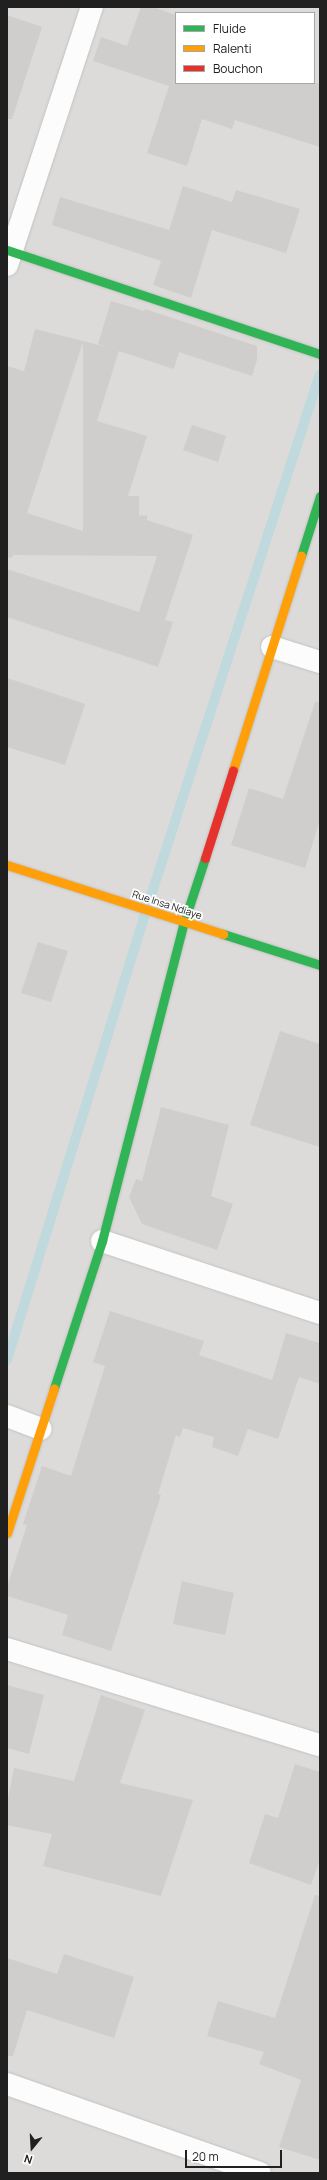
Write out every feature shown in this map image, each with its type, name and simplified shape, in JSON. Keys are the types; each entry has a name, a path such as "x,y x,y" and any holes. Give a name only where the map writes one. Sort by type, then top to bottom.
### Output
{"street":[{"path":"92,7 9,255 320,354"},
{"path":"7,1532 102,1241 184,922 320,496"},
{"path":"272,647 320,662"},
{"name":"Rue Insa Ndiaye","path":"7,865 320,965"},
{"path":"102,1241 320,1313"},
{"path":"7,1416 41,1429"},
{"path":"7,1649 320,1746"},
{"path":"7,2084 260,2173"}],"shaded area":[{"path":"7,7 320,7 320,2173 7,2173"}],"building":[{"path":"141,7 153,7 175,15 175,84 320,83 320,147 235,120 232,129 202,119 187,166 147,153 169,86 93,61 101,37 127,46"},
{"path":"7,15 42,27 12,119 7,119"},
{"path":"183,186 232,202 236,190 300,209 286,253 212,230 191,298 153,285 161,261 52,225 60,197 169,230"},
{"path":"111,301 144,311 145,309 257,346 257,360 252,376 179,352 174,369 119,351 97,421 147,436 128,496 139,496 139,516 147,515 147,520 193,535 165,620 173,622 158,667 7,617 7,569 139,612 157,556 13,555 12,558 7,557 7,366 24,371 35,329 107,347 98,344","holes":["83,342 83,531 27,513"]},
{"path":"192,425 226,436 218,462 183,450"},
{"path":"7,678 85,704 65,765 7,747"},
{"path":"315,702 320,702 320,820 305,868 231,845 249,788 283,799"},
{"path":"38,942 68,951 51,1002 21,993"},
{"path":"280,1031 320,1044 320,1147 250,1125"},
{"path":"161,1107 229,1125 211,1196 233,1204 217,1250 142,1224 129,1197 136,1179 142,1181"},
{"path":"110,1311 204,1341 199,1355 272,1380 286,1333 320,1343 320,1384 299,1377 278,1439 248,1429 238,1456 212,1447 214,1437 183,1428 180,1437 176,1435 158,1494 161,1495 111,1651 62,1635 68,1615 7,1596 7,1587 27,1525 23,1524 42,1466 71,1476 105,1366 93,1362"},
{"path":"182,1581 234,1593 225,1635 173,1624"},
{"path":"7,1685 44,1695 29,1754 7,1748"},
{"path":"101,1695 145,1710 120,1783 193,1800 161,1896 43,1866 52,1834 7,1825 7,1803 14,1768 74,1781"},
{"path":"295,1764 320,1772 320,1859 311,1885 249,1863 265,1814 278,1818"},
{"path":"315,1895 320,1896 320,2160 279,2147 301,2080 259,2064 264,2052 207,2036 218,2001 275,2018"},
{"path":"64,1954 134,1977 114,2038 27,2010 13,2056 7,2056 7,1958 57,1974"}],"waterway":[{"path":"7,1360 146,911 320,374"}],"traffic: fast":[{"path":"7,250 320,354"},
{"path":"301,556 320,496"},
{"path":"54,1388 102,1241 184,922 205,858"},
{"path":"223,934 320,965"}],"traffic: slow":[{"path":"233,770 301,556"},
{"path":"7,865 223,934"},
{"path":"7,1533 54,1388"}],"traffic: jam":[{"path":"205,858 233,770"}]}
